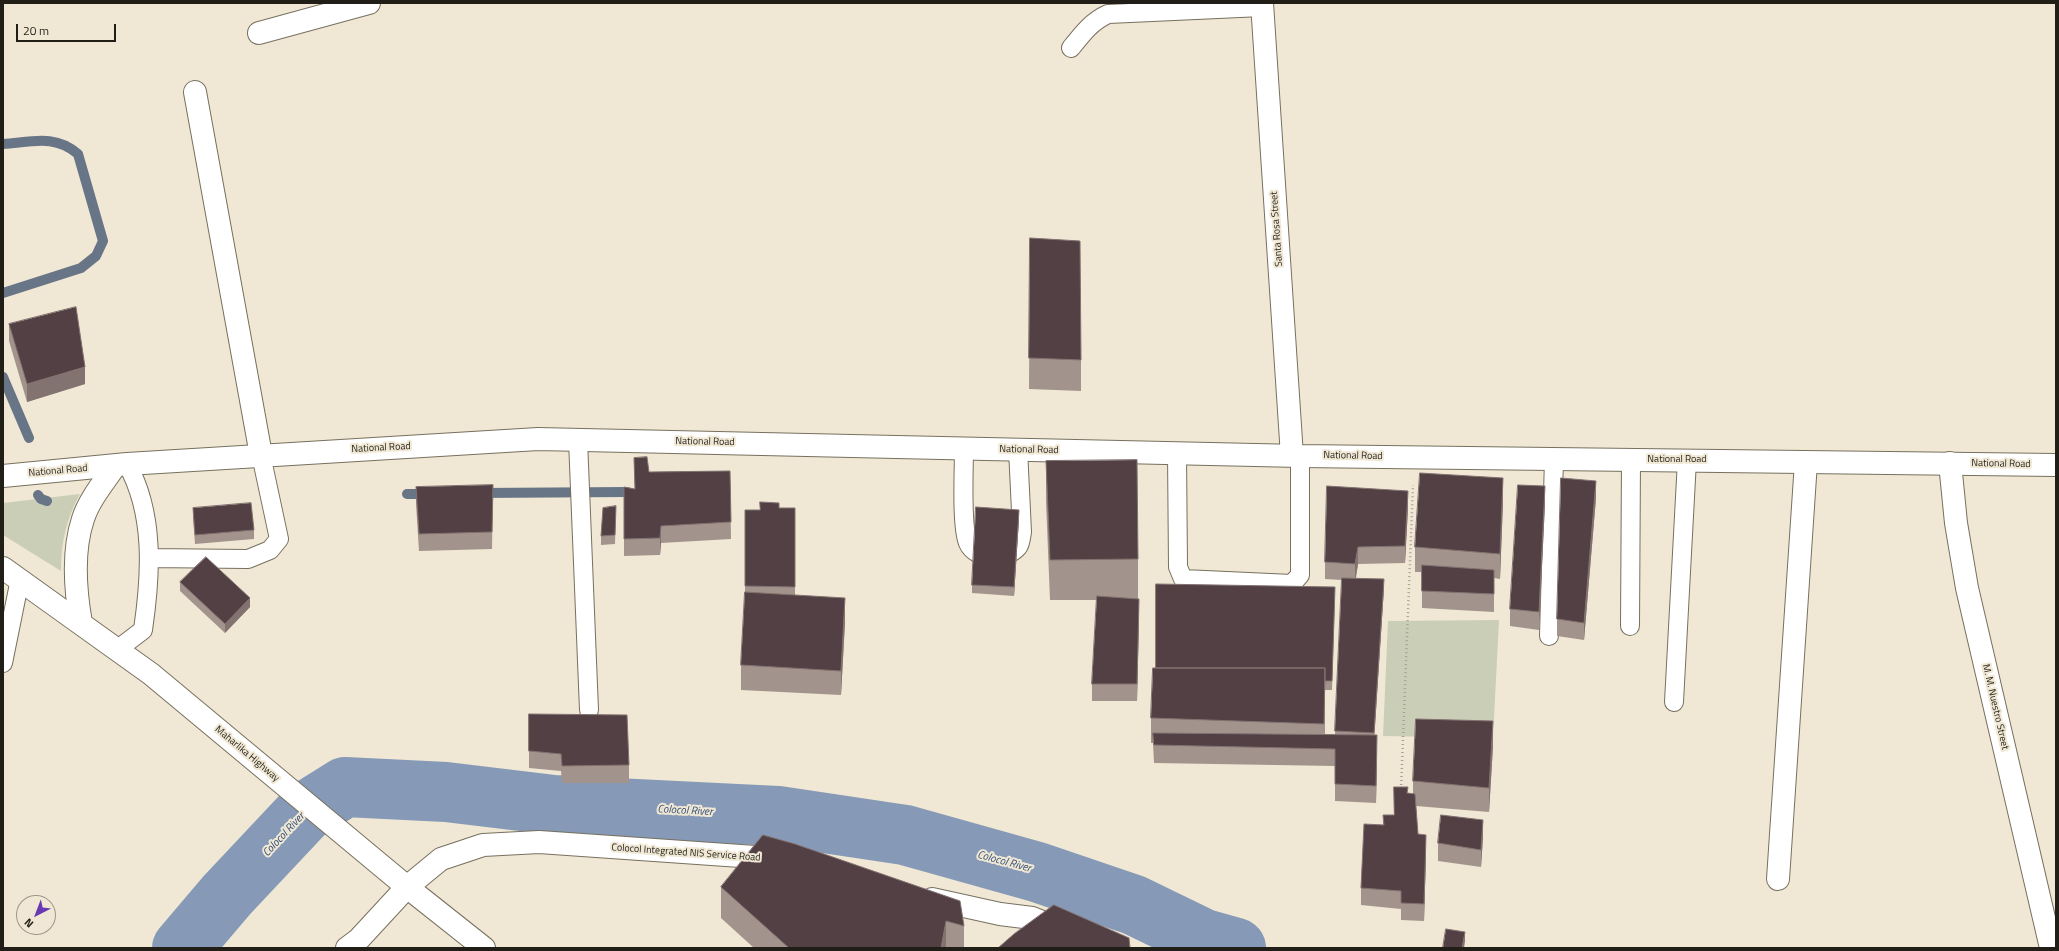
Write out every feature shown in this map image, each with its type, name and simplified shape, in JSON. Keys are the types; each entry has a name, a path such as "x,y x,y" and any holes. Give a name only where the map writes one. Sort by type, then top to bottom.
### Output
{"main road":[{"path":"259,33 369,3"},
{"name":"Santa Rosa Street","path":"1262,5 1296,456"},
{"path":"196,92 261,455"},
{"name":"National Road","path":"3,476 121,465 261,455 538,439 1296,456 2056,465"},
{"path":"1778,879 1806,462"},
{"name":"M. M. Nuestro Street","path":"1950,463 1956,523 1967,588 2051,948"},
{"path":"80,623 76,595 76,573 77,552 83,518 121,465"},
{"name":"Maharlika Highway","path":"11,573 151,674 407,887 484,948"},
{"name":"Colocol Integrated NIS Service Road","path":"347,948 359,939 407,887 441,859 483,845 539,842 755,857 793,864"},
{"path":"911,892 1000,914 1032,918 1109,948"}],"lane":[{"path":"1071,48 1088,28 1099,18 1108,14 1262,5"},
{"path":"578,440 590,710"},
{"path":"964,448 966,528 968,543 978,553 998,557 1014,551 1020,545 1022,532 1018,449"},
{"path":"1177,453 1178,567 1183,579 1292,584 1300,575 1296,456"},
{"path":"149,558 248,559 270,550 279,539 261,455"},
{"path":"1548,636 1554,459"},
{"path":"1630,626 1631,460"},
{"path":"1674,702 1687,460"},
{"path":"118,649 143,630 148,591 149,558 145,510 140,491 121,465"},
{"path":"3,664 11,573"}],"path":[{"path":"1401,789 1414,457"}],"green space":[{"path":"80,494 75,503 65,531 61,571 3,535 3,503"},
{"path":"1499,620 1493,738 1383,736 1388,621"}],"building":[{"path":"1030,238 1080,241 1081,360 1029,358"},
{"path":"76,307 85,367 27,384 9,324"},
{"path":"647,457 649,472 730,471 731,522 661,526 660,538 624,539 624,487 635,489 634,458"},
{"path":"1137,460 1138,559 1050,560 1046,461"},
{"path":"1420,473 1503,478 1500,554 1415,547"},
{"path":"1561,478 1596,481 1584,623 1557,619"},
{"path":"493,485 492,532 419,534 416,487"},
{"path":"1518,485 1545,486 1539,612 1510,609"},
{"path":"1327,486 1408,491 1405,546 1358,547 1355,564 1325,562"},
{"path":"760,502 779,503 779,508 795,508 795,587 745,586 745,510 760,510"},
{"path":"251,503 254,530 195,535 193,508"},
{"path":"616,506 615,535 601,536 603,508"},
{"path":"976,507 1019,510 1014,587 972,585"},
{"path":"206,557 250,598 225,624 180,582"},
{"path":"1422,565 1494,570 1494,594 1422,591"},
{"path":"1342,578 1384,579 1374,733 1335,731"},
{"path":"1156,584 1335,587 1332,681 1325,681 1325,668 1156,668"},
{"path":"745,592 845,598 841,671 741,665"},
{"path":"1097,596 1139,599 1137,684 1092,684"},
{"path":"1153,668 1325,668 1324,724 1151,718"},
{"path":"529,714 627,715 629,765 562,766 561,754 529,751"},
{"path":"1416,719 1493,721 1489,788 1413,781"},
{"path":"1153,733 1377,735 1376,786 1335,784 1335,749 1154,745"},
{"path":"1394,787 1408,787 1407,793 1415,794 1418,834 1426,835 1424,904 1401,903 1401,891 1361,888 1364,824 1384,825 1383,815 1394,815"},
{"path":"1441,815 1483,820 1481,850 1438,843"},
{"path":"763,835 795,844 960,901 964,926 946,921 941,948 789,948 721,887"},
{"path":"1054,905 1129,938 1130,948 998,948 1014,934"},
{"path":"1446,929 1465,932 1462,948 1443,948"}],"waterway":[{"path":"3,144 33,141 52,142 61,144 78,154 103,241 96,256 81,268 3,293"},
{"path":"3,377 29,438"},
{"path":"479,493 627,492"},
{"path":"407,494 429,494"},
{"path":"38,495 41,499 47,501"},
{"name":"Colocol River","path":"182,948 227,895 305,812 345,787 446,792 554,805 778,816 905,835 1037,872 1134,905 1204,939 1236,948"}]}
